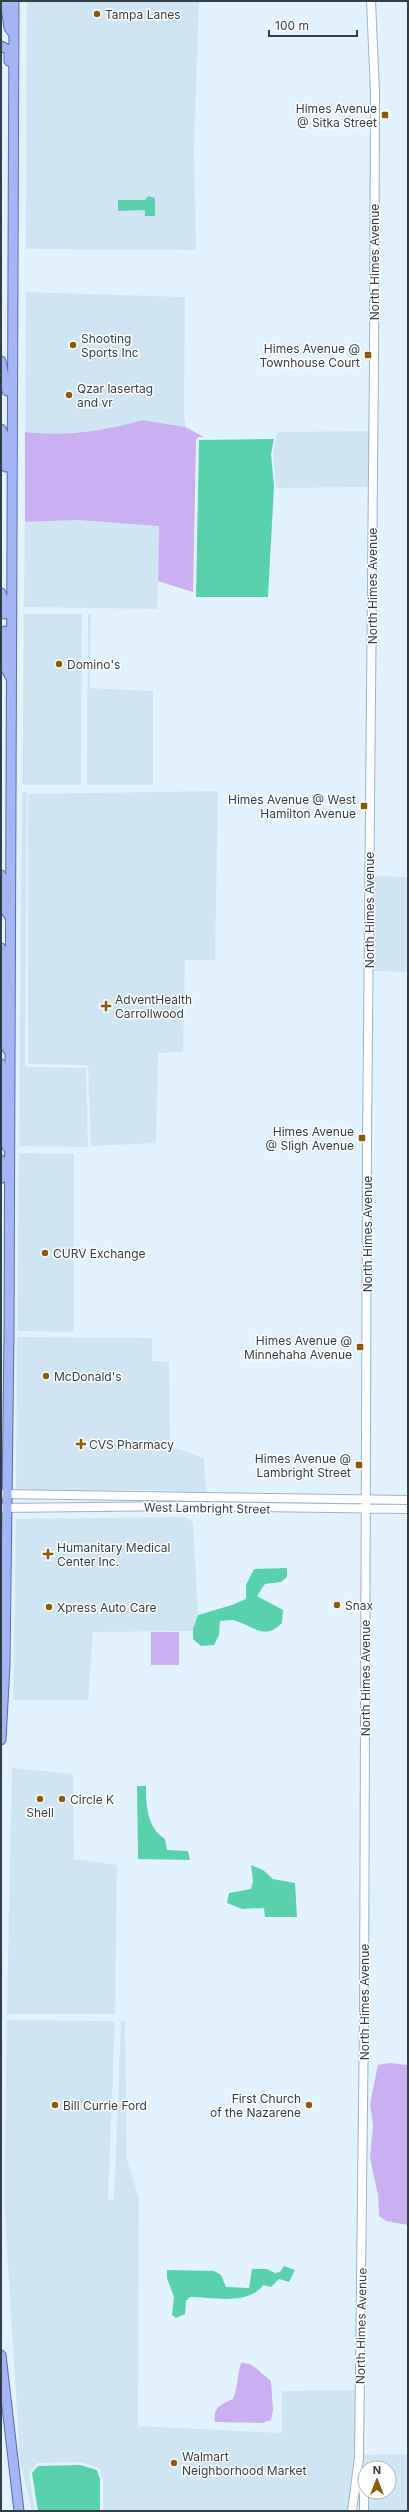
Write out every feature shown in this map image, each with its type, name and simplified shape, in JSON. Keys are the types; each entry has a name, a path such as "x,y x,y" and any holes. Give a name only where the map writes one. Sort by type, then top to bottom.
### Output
{"main road":[{"path":"5,1 8,28 14,33"},
{"path":"1,1740 8,1266 14,1"},
{"path":"1,46 8,50 8,99 13,107"},
{"path":"1,361 7,382 7,400 13,410"},
{"path":"1,429 6,439 6,518 12,529"},
{"path":"1,593 6,605 4,664 11,680"},
{"path":"1,876 3,878 3,907 10,918"},
{"path":"1,948 3,954 2,1039 9,1053"},
{"path":"1,1064 1,1132 8,1149"},
{"path":"1,1160 2,1253 8,1266"},
{"path":"1,2355 19,2511"}],"street":[{"name":"North Himes Avenue","path":"359,2460 364,2018 365,1499 374,361 375,92 371,1"},
{"name":"West Lambright Street","path":"4,1494 408,1500"},
{"name":"West Lambright Street","path":"4,1508 186,1506 408,1509"},
{"name":"North Himes Avenue","path":"352,2511 357,2480"},
{"name":"North Himes Avenue","path":"364,2500 364,2511"}],"shaded area":[{"path":"27,1 199,1 194,149 196,250 26,249"},
{"path":"148,196 155,198 155,216 145,216 145,210 118,211 118,200 145,200"},
{"path":"26,292 185,297 184,416 186,428 142,420 106,430 45,435 25,432"},
{"path":"142,420 185,427 204,437 198,437 196,440 193,592 158,581 159,526 77,520 25,522 25,432 55,434 84,432"},
{"path":"370,431 370,487 276,488 273,454 277,432"},
{"path":"274,439 271,454 274,486 268,597 196,597 199,440"},
{"path":"77,520 159,525 157,609 24,607 25,522"},
{"path":"24,614 82,614 81,785 22,785"},
{"path":"88,614 91,614 90,688 153,691 153,785 87,785"},
{"name":"AdventHealth Carrollwood","path":"218,791 215,960 185,960 183,1052 158,1053 156,1143 91,1146 88,1065 28,1064 28,794"},
{"path":"22,792 27,792 25,1065 28,1067 86,1068 88,1147 19,1146"},
{"path":"374,876 408,877 408,972 372,971"},
{"path":"19,1153 74,1154 74,1332 17,1331"},
{"path":"17,1337 152,1338 152,1361 169,1362 170,1446 204,1458 206,1493 147,1490 16,1491"},
{"path":"185,1517 193,1522 198,1615 193,1631 93,1632 88,1700 13,1700 16,1519"},
{"path":"287,1568 287,1577 281,1582 265,1584 257,1596 283,1610 282,1623 276,1628 264,1632 234,1620 220,1621 219,1635 214,1645 201,1646 193,1639 193,1629 198,1615 232,1605 246,1599 246,1585 254,1569"},
{"path":"151,1632 179,1632 179,1665 151,1665"},
{"path":"12,1768 73,1774 74,1859 117,1865 115,2014 7,2014"},
{"path":"137,1786 146,1786 146,1801 149,1816 154,1829 165,1839 167,1850 188,1851 190,1860 138,1859"},
{"path":"251,1865 263,1870 273,1879 295,1883 297,1917 265,1917 264,1908 242,1909 227,1903 229,1893 251,1889 253,1881"},
{"path":"7,2020 115,2021 108,2199 114,2200 121,2021 125,2021 127,2160 139,2198 138,2426 282,2433 282,2391 357,2390 357,2467 349,2511 103,2511 103,2479 99,2468 80,2462 37,2463 29,2473 35,2511 32,2511 20,2461 4,2198"},
{"path":"390,2063 408,2065 408,2225 386,2221 379,2216 378,2195 370,2158 373,2125 370,2104 378,2065"},
{"path":"284,2266 295,2270 289,2282 279,2279 271,2287 263,2285 257,2292 249,2296 239,2298 219,2299 190,2297 186,2301 185,2314 176,2318 172,2315 174,2297 167,2278 167,2270 214,2271 221,2275 226,2287 249,2288 252,2269 267,2269 275,2273 280,2272"},
{"path":"241,2363 253,2366 271,2381 273,2410 271,2420 262,2423 215,2422 214,2417 218,2407 233,2399"},
{"path":"408,2454 408,2511 367,2511 366,2500 397,2500 397,2460 363,2460 362,2455"},
{"path":"80,2465 97,2470 100,2479 100,2511 38,2511 32,2473 38,2466"}],"place":[{"name":"Tampa Lanes","path":"97,14"},
{"name":"Himes Avenue @ Sitka Street","path":"385,115"},
{"name":"Shooting Sports Inc","path":"73,345"},
{"name":"Himes Avenue @ Townhouse Court","path":"368,355"},
{"name":"Qzar lasertag and vr","path":"69,395"},
{"name":"Domino's","path":"59,664"},
{"name":"Himes Avenue @ West Hamilton Avenue","path":"364,806"},
{"name":"AdventHealth Carrollwood","path":"106,1006"},
{"name":"Himes Avenue @ Sligh Avenue","path":"362,1138"},
{"name":"CURV Exchange","path":"45,1253"},
{"name":"Himes Avenue @ Minnehaha Avenue","path":"360,1347"},
{"name":"McDonald's","path":"46,1376"},
{"name":"CVS Pharmacy","path":"81,1444"},
{"name":"Himes Avenue @ Lambright Street","path":"359,1465"},
{"name":"Humanitary Medical Center Inc.","path":"48,1554"},
{"name":"Snax","path":"337,1605"},
{"name":"Xpress Auto Care","path":"49,1607"},
{"name":"Shell","path":"40,1799"},
{"name":"Circle K","path":"62,1799"},
{"name":"Bill Currie Ford","path":"55,2105"},
{"name":"First Church of the Nazarene","path":"309,2105"},
{"name":"Walmart Neighborhood Market","path":"174,2463"}]}
